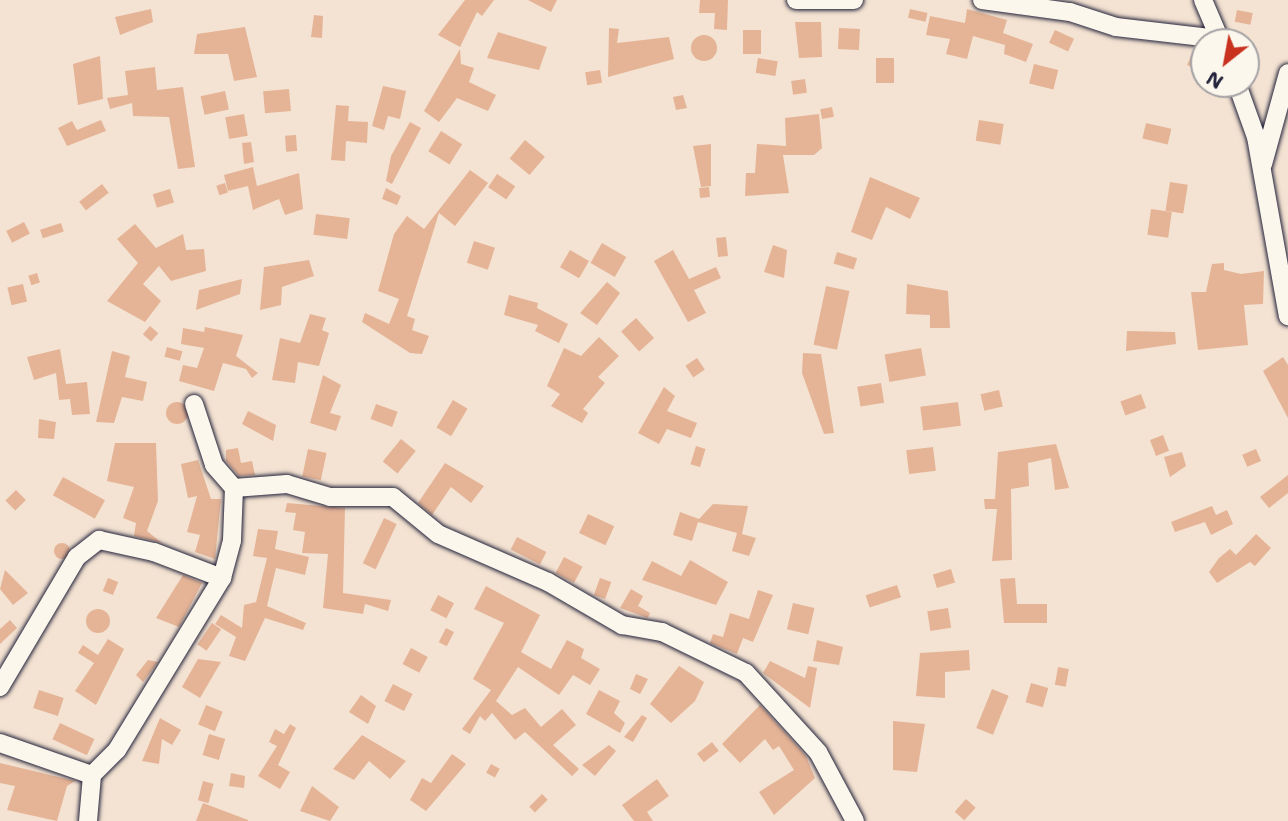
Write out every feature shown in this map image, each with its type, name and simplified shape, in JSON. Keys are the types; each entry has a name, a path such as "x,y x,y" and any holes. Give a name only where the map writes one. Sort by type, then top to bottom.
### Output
{"street":[{"path":"796,0 853,0"},
{"path":"982,0 1070,12 1116,27 1190,37"},
{"path":"1203,0 1215,28"},
{"path":"1261,170 1288,73"},
{"path":"1241,98 1261,170 1288,316"},
{"path":"88,821 92,775 117,750 222,578 232,540 234,488 214,466 194,404"},
{"path":"234,488 288,484 330,497 393,497 438,534 548,582 622,625 662,632 746,673 818,752 855,821"},
{"path":"0,687 77,557 99,540 154,552 222,578"},
{"path":"0,743 92,775"}],"building":[{"path":"465,0 494,0 482,16 477,12 460,47 438,35"},
{"path":"528,0 557,0 551,12"},
{"path":"700,0 728,0 727,30 714,29 715,13 699,13"},
{"path":"151,9 153,22 120,35 115,17"},
{"path":"910,9 928,13 926,22 908,18"},
{"path":"967,9 1007,20 1003,33 1033,44 1026,62 1004,54 1005,45 973,36 967,59 946,54 950,39 926,35 930,16 965,23"},
{"path":"1237,10 1253,13 1250,25 1235,22"},
{"path":"314,15 323,16 322,38 311,37"},
{"path":"795,22 821,22 822,57 799,58"},
{"path":"245,27 257,77 234,81 228,54 194,54 197,34"},
{"path":"609,28 619,29 617,43 669,37 674,59 608,77"},
{"path":"839,28 860,29 859,50 838,49"},
{"path":"743,30 761,30 761,54 743,54"},
{"path":"1055,30 1074,39 1068,52 1049,43"},
{"path":"498,32 547,47 539,70 487,58"},
{"path":"704,35 713,39 717,48 713,57 704,61 695,57 691,48 695,39"},
{"path":"460,49 461,64 474,68 469,82 496,95 488,111 457,98 439,122 424,111"},
{"path":"100,56 103,99 78,105 73,64"},
{"path":"758,58 778,61 775,76 756,73"},
{"path":"876,58 894,58 894,83 876,83"},
{"path":"1034,64 1058,70 1053,89 1029,83"},
{"path":"155,67 157,90 183,87 195,167 178,169 169,117 133,116 132,103 110,109 107,98 128,95 125,71"},
{"path":"600,70 602,83 587,85 585,72"},
{"path":"805,79 807,93 793,95 791,81"},
{"path":"383,86 406,91 400,119 388,116 384,130 372,126"},
{"path":"289,89 291,111 265,113 263,91"},
{"path":"225,91 229,110 204,115 201,96"},
{"path":"683,95 687,108 676,110 673,97"},
{"path":"336,105 349,106 348,121 368,122 367,143 346,141 345,161 331,160"},
{"path":"832,107 834,117 822,119 820,109"},
{"path":"244,114 248,136 229,139 225,117"},
{"path":"819,114 822,148 814,155 783,155 789,193 745,196 746,173 755,173 757,144 786,146 785,118"},
{"path":"101,120 106,131 67,146 58,128 72,121 77,130"},
{"path":"979,120 1004,124 1000,145 976,141"},
{"path":"410,122 421,128 392,184 386,181 391,156"},
{"path":"1146,123 1171,129 1168,144 1142,139"},
{"path":"441,131 462,144 449,165 428,151"},
{"path":"296,135 297,151 286,152 285,136"},
{"path":"525,140 545,157 529,175 510,158"},
{"path":"251,142 254,162 244,164 242,143"},
{"path":"711,144 711,186 701,187 693,146"},
{"path":"253,167 257,186 299,173 303,209 285,215 279,199 253,210 248,186 228,191 224,175"},
{"path":"470,170 488,183 455,226 439,213 407,316 415,319 412,330 429,336 422,354 410,353 362,322 365,313 389,324 399,299 378,291 394,234 407,216 424,229"},
{"path":"497,174 515,186 506,200 488,187"},
{"path":"870,177 920,198 910,219 886,207 872,240 851,232"},
{"path":"1170,182 1188,185 1183,213 1165,211"},
{"path":"225,183 228,193 219,195 216,186"},
{"path":"102,184 109,193 86,211 79,202"},
{"path":"709,187 710,197 700,198 699,188"},
{"path":"386,188 401,196 397,205 382,199"},
{"path":"170,189 174,202 157,208 153,194"},
{"path":"1151,209 1172,212 1168,238 1147,235"},
{"path":"316,214 350,218 347,239 313,235"},
{"path":"24,222 30,234 12,243 6,231"},
{"path":"61,223 64,232 43,238 40,230"},
{"path":"135,224 156,248 183,234 186,250 204,249 206,271 171,281 159,266 143,284 161,301 145,322 107,301 138,263 117,239"},
{"path":"726,237 728,256 718,257 716,238"},
{"path":"474,241 495,248 488,270 467,263"},
{"path":"602,243 626,257 615,277 590,263"},
{"path":"773,245 787,250 784,278 764,272"},
{"path":"570,250 589,261 579,278 560,267"},
{"path":"673,250 689,279 716,267 721,278 694,290 706,313 688,322 654,261"},
{"path":"837,252 857,258 854,270 833,263"},
{"path":"309,260 314,276 282,287 281,305 260,310 264,267"},
{"path":"1224,263 1224,270 1241,274 1264,271 1263,304 1244,305 1248,345 1198,350 1191,292 1206,292 1212,264"},
{"path":"37,273 40,283 31,285 28,276"},
{"path":"242,279 240,294 196,310 199,290"},
{"path":"607,282 620,293 597,325 580,313"},
{"path":"23,284 27,302 11,305 7,288"},
{"path":"907,284 948,291 950,328 930,328 930,315 906,314"},
{"path":"826,286 849,291 837,350 814,345"},
{"path":"509,295 538,303 537,308 568,324 559,343 535,331 538,325 504,315"},
{"path":"310,314 326,318 322,330 329,333 319,366 298,362 295,383 272,380 280,338 300,343"},
{"path":"636,318 654,338 639,351 621,331"},
{"path":"150,326 158,333 151,342 143,334"},
{"path":"205,327 243,335 236,356 258,373 252,378 246,369 223,363 214,391 179,381 183,365 197,368 204,348 181,344 183,328 204,332"},
{"path":"1127,331 1175,332 1176,344 1126,351"},
{"path":"599,337 619,356 598,377 605,383 583,409 588,413 582,423 551,406 560,394 547,386 564,348 581,356"},
{"path":"167,347 182,351 180,361 164,357"},
{"path":"921,348 926,376 889,382 885,354"},
{"path":"60,349 66,384 87,382 90,414 72,415 70,399 59,400 56,373 34,380 27,357"},
{"path":"112,351 130,356 125,377 147,382 143,401 122,397 114,423 96,422"},
{"path":"803,353 821,354 834,433 824,434 802,373"},
{"path":"1283,357 1288,365 1288,418 1263,371"},
{"path":"697,358 705,370 693,377 685,366"},
{"path":"323,375 341,385 330,413 341,416 336,431 310,423"},
{"path":"881,383 884,403 860,407 857,387"},
{"path":"664,387 675,396 667,411 697,423 691,438 667,429 659,444 638,433"},
{"path":"999,390 1003,407 984,411 980,394"},
{"path":"1141,394 1146,408 1125,416 1120,402"},
{"path":"453,400 468,409 451,436 437,427"},
{"path":"177,402 187,409 188,413 181,423 177,424 167,417 166,413 173,403"},
{"path":"958,402 961,426 923,430 920,407"},
{"path":"376,404 398,412 392,427 371,419"},
{"path":"248,411 276,425 273,441 242,424"},
{"path":"39,419 56,422 54,439 38,438"},
{"path":"1163,435 1169,451 1156,456 1150,440"},
{"path":"401,439 416,451 398,473 383,462"},
{"path":"115,443 156,443 158,501 147,531 162,543 134,536 136,523 123,518 134,487 107,481"},
{"path":"1056,444 1069,488 1055,490 1051,458 1028,463 1029,486 1011,489 1012,560 992,561 997,509 985,509 984,499 995,499 998,452"},
{"path":"696,446 706,449 700,467 690,464"},
{"path":"933,447 936,471 909,474 906,450"},
{"path":"238,448 241,463 252,461 255,475 239,476 226,461 226,450"},
{"path":"308,449 327,453 321,480 302,476"},
{"path":"1256,449 1261,461 1247,467 1242,455"},
{"path":"1182,452 1186,466 1170,477 1164,457"},
{"path":"198,460 211,499 221,499 215,559 195,552 200,535 187,532 197,496 188,498 181,464"},
{"path":"445,463 484,486 471,503 451,487 432,515 418,503"},
{"path":"1288,475 1288,493 1269,508 1260,497"},
{"path":"63,477 105,500 95,519 53,495"},
{"path":"16,490 26,500 15,511 5,501"},
{"path":"287,503 345,508 343,593 391,600 388,611 365,604 363,614 323,608 328,554 302,553 305,532 293,530 296,513 285,512"},
{"path":"713,504 748,506 742,534 756,538 749,556 732,551 737,533 698,522 692,541 673,535 680,512 699,519"},
{"path":"1212,506 1216,515 1227,510 1233,524 1211,535 1205,522 1175,532 1171,522"},
{"path":"588,514 614,526 605,545 579,533"},
{"path":"384,518 397,524 376,569 363,563"},
{"path":"258,529 278,531 275,549 309,557 305,575 276,568 267,606 306,623 303,630 265,618 245,661 229,656 236,637 215,624 221,615 242,628 244,605 256,602 267,558 253,556"},
{"path":"1256,534 1271,548 1255,566 1250,562 1217,583 1209,572 1219,558 1230,549 1236,555"},
{"path":"517,537 546,552 540,564 511,549"},
{"path":"62,543 68,545 68,557 62,559 56,557 54,551 56,545"},
{"path":"564,557 583,567 574,583 556,573"},
{"path":"690,560 728,582 716,605 642,580 652,561 681,576"},
{"path":"951,569 955,582 937,588 933,575"},
{"path":"5,570 28,593 13,605 0,589"},
{"path":"183,575 202,583 179,627 156,618"},
{"path":"108,578 118,582 113,595 103,591"},
{"path":"600,578 611,582 605,599 594,595"},
{"path":"1015,578 1017,604 1047,604 1047,623 1004,623 1000,579"},
{"path":"897,585 901,597 870,608 866,595"},
{"path":"486,586 540,615 521,652 551,669 567,640 584,649 581,658 600,669 590,685 573,675 559,695 518,667 496,701 512,715 525,708 541,727 562,709 576,725 553,745 579,769 572,776 525,732 515,740 492,713 485,721 480,716 470,734 462,729 491,690 473,679 504,623 474,609"},
{"path":"631,589 643,596 638,606 650,613 648,618 620,608"},
{"path":"758,590 773,595 753,642 743,638 737,654 710,643 713,634 723,637 730,613 749,619"},
{"path":"438,595 454,603 446,618 430,610"},
{"path":"793,603 814,608 808,634 787,629"},
{"path":"948,608 951,628 930,631 927,611"},
{"path":"98,609 106,613 110,621 106,629 98,633 90,629 86,621 90,613"},
{"path":"10,620 17,628 0,644 0,629"},
{"path":"212,623 221,629 207,651 197,645"},
{"path":"446,628 454,632 447,646 439,642"},
{"path":"108,639 124,649 96,705 75,691 94,663 78,653 83,645 98,655"},
{"path":"817,640 843,647 839,665 813,661"},
{"path":"411,648 428,657 419,673 403,664"},
{"path":"969,650 970,670 945,672 945,698 916,696 920,653"},
{"path":"198,659 221,662 200,698 182,687"},
{"path":"148,660 158,662 143,682 136,675"},
{"path":"770,661 805,678 808,666 817,668 810,708 763,673"},
{"path":"679,666 704,682 695,701 671,723 650,704"},
{"path":"1058,667 1069,669 1066,687 1055,685"},
{"path":"636,674 648,679 640,694 630,689"},
{"path":"1031,683 1048,688 1043,707 1025,702"},
{"path":"393,684 413,694 404,711 384,701"},
{"path":"992,689 1009,696 993,735 976,728"},
{"path":"39,690 64,698 58,716 33,708"},
{"path":"599,690 620,701 614,713 625,723 620,733 586,714"},
{"path":"361,695 376,706 368,724 349,712"},
{"path":"206,705 223,712 215,731 198,724"},
{"path":"760,705 806,756 815,778 774,815 759,792 794,770 779,746 773,750 765,739 740,763 722,744"},
{"path":"642,715 647,718 633,742 624,737"},
{"path":"160,718 181,730 172,745 162,739 159,764 142,761"},
{"path":"893,721 925,724 917,772 893,770"},
{"path":"60,723 94,739 87,755 52,739"},
{"path":"290,724 296,728 278,765 290,772 280,789 258,776 277,746 269,742 275,729 284,734"},
{"path":"209,734 225,739 219,760 203,755"},
{"path":"362,735 406,761 390,779 369,761 354,780 333,769"},
{"path":"712,742 719,751 704,762 697,754"},
{"path":"609,745 616,751 595,776 582,765"},
{"path":"452,754 466,764 426,811 410,800 422,778 431,783"},
{"path":"0,763 75,781 67,786 57,821 7,810 15,786 0,783"},
{"path":"491,764 500,769 495,778 486,773"},
{"path":"231,773 245,776 244,788 229,786"},
{"path":"657,779 669,796 647,812 653,821 634,821 622,805"},
{"path":"203,781 214,784 208,803 198,800"},
{"path":"312,786 339,807 330,821 300,811"},
{"path":"542,794 548,800 535,812 529,807"},
{"path":"966,799 976,808 964,820 955,812"},
{"path":"203,803 248,820 248,821 196,821"}]}
